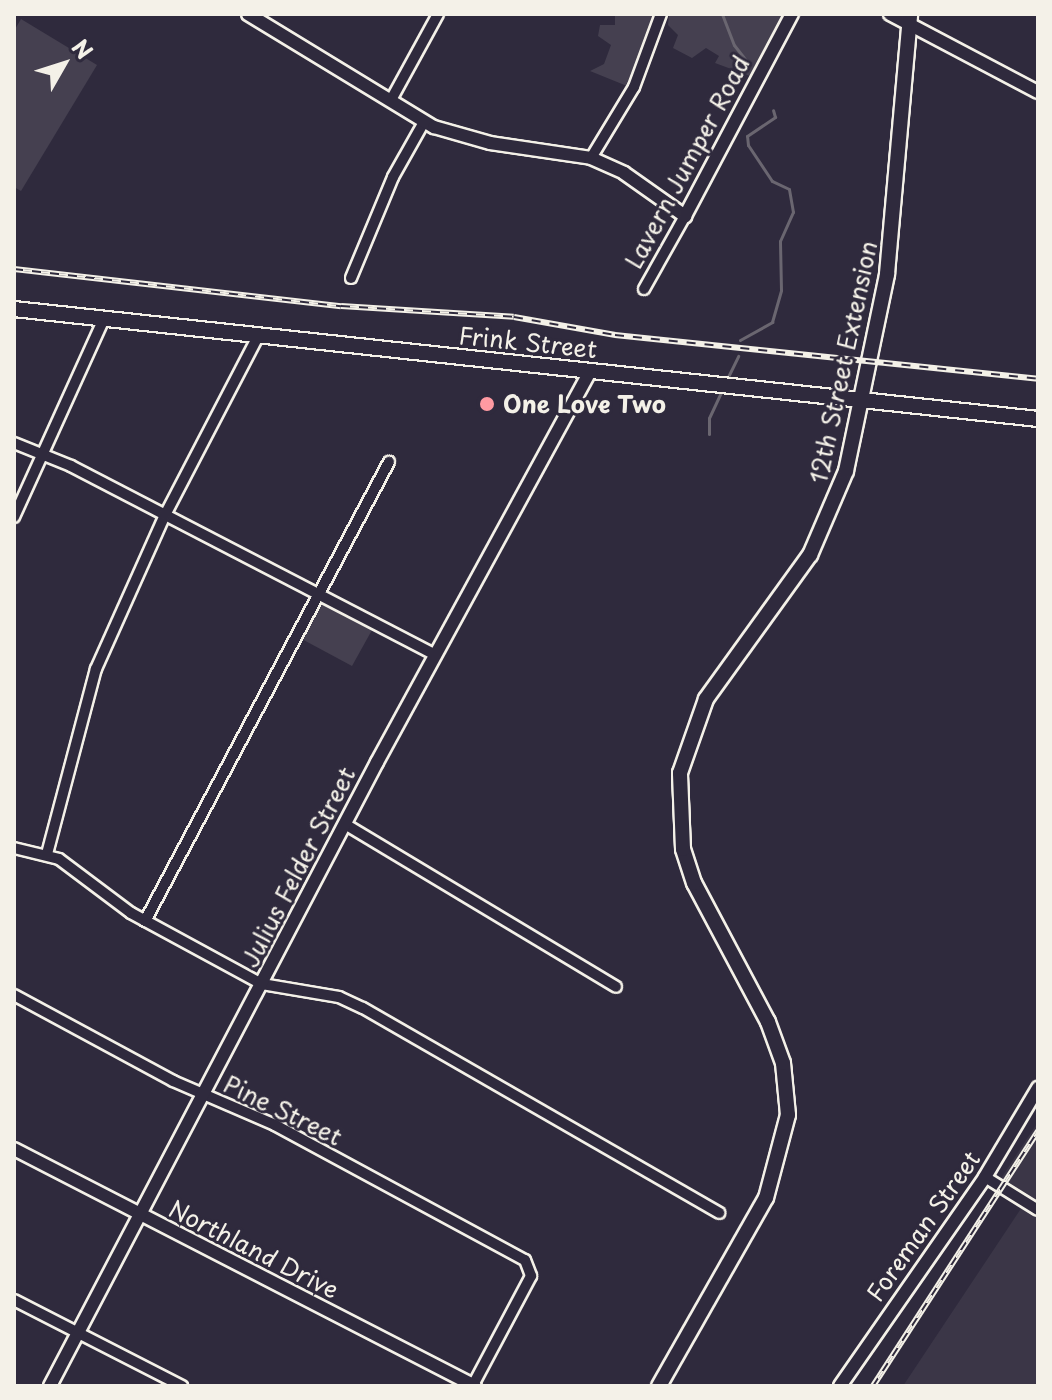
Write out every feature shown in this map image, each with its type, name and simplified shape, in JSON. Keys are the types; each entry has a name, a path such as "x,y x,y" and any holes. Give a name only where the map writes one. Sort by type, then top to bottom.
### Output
{"main road":[{"name":"12th Street Extension","path":"659,1386 766,1198 787,1131 783,1063 768,1022 694,883 678,821 680,773 706,699 810,555 834,507 887,274 909,19"},
{"name":"Frink Street","path":"14,309 1038,419"}],"street":[{"path":"248,14 424,122 490,143 591,158 624,173 685,216"},
{"path":"391,100 438,14"},
{"path":"591,158 631,93 661,14"},
{"name":"Lavern Jumper Road","path":"644,289 792,14"},
{"path":"890,14 909,19 1038,92"},
{"path":"351,278 393,177 424,122"},
{"path":"14,517 104,319"},
{"path":"47,854 96,669 165,515 258,336"},
{"name":"Julius Felder Street","path":"50,1386 345,824 590,371"},
{"path":"14,443 44,452 315,596 435,655"},
{"path":"145,921 315,596 389,462"},
{"path":"345,824 616,987"},
{"path":"14,848 47,854 145,921 262,984 347,1000 719,1213"},
{"name":"Pine Street","path":"14,995 204,1095 374,1177 519,1255 530,1267 531,1276 474,1385"},
{"name":"Foreman Street","path":"840,1386 985,1177 1038,1088"},
{"name":"Northland Drive","path":"14,1149 474,1385"},
{"path":"985,1177 1038,1210"},
{"path":"14,1300 182,1386"}],"shaded area":[{"path":"615,14 655,14 627,86 590,71 604,64 611,45 598,36 600,25 615,25"},
{"path":"669,14 785,14 750,76 715,63 719,56 706,48 692,58 673,48 678,35 668,25"},
{"path":"21,19 97,65 21,191 14,187 14,31"},
{"path":"317,601 372,630 352,666 298,637"},
{"path":"1038,1122 1038,1386 903,1386 1028,1198 1000,1180"}],"waterway":[{"path":"722,14 734,45 748,63"},
{"path":"740,340 772,322 781,290 780,241 793,212 789,189 772,181 748,145 747,136 775,117 773,110"},
{"path":"726,381 738,356"},
{"path":"709,434 709,418 723,388"}],"railway":[{"path":"14,269 341,306 514,317 615,335 1038,379"},
{"path":"873,1386 1038,1131"}],"place":[{"name":"One Love Two","path":"487,404"}]}
